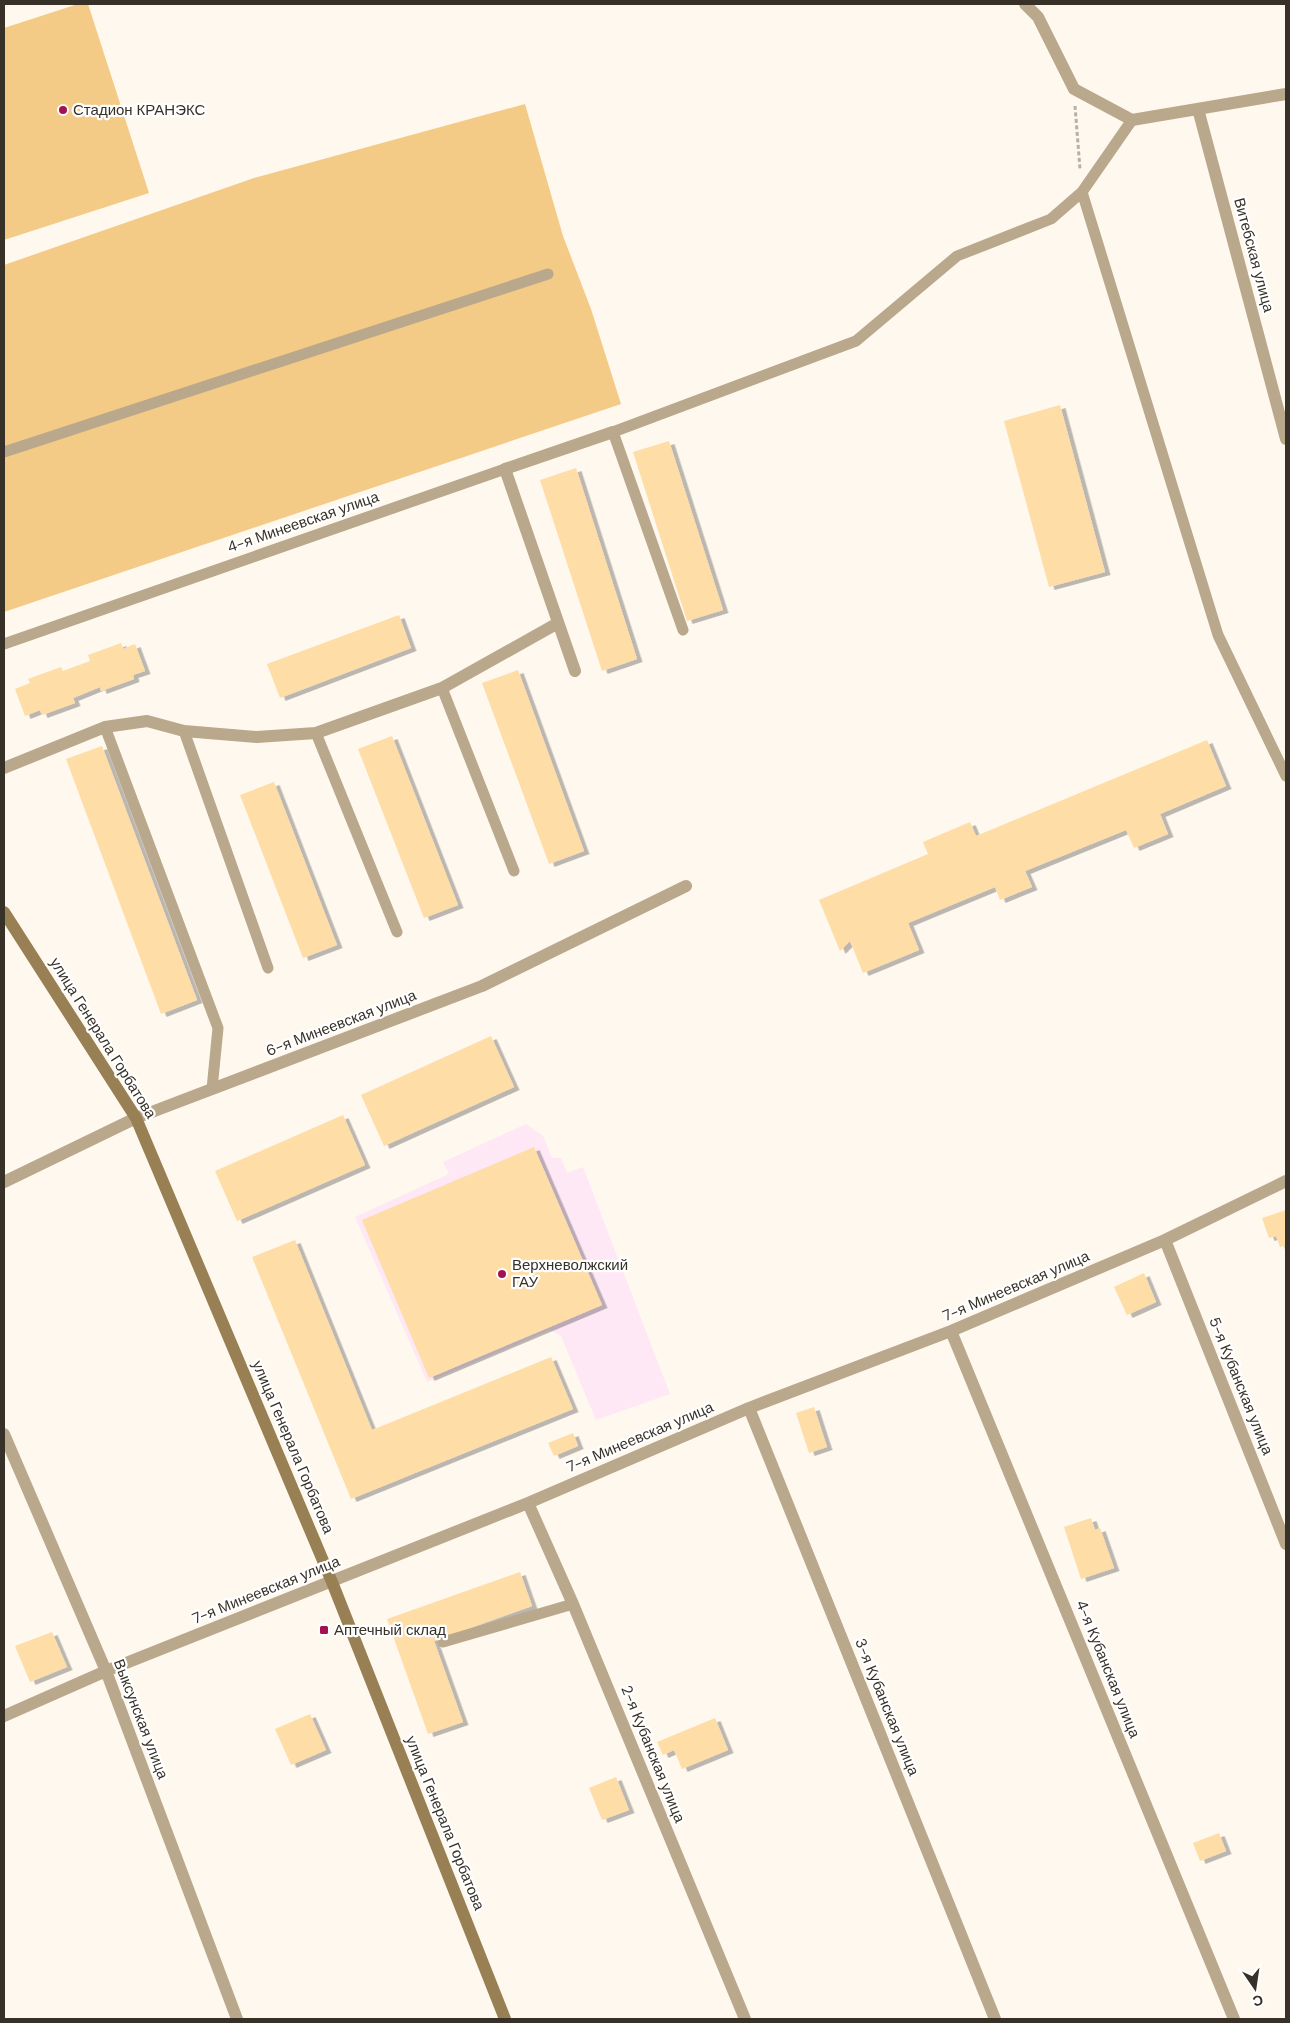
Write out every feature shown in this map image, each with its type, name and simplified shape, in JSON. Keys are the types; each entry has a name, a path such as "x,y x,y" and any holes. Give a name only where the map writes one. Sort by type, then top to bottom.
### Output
{"street":[{"path":"1026,4 1038,17 1074,90 1132,120 1286,94"},
{"name":"Витебская улица","path":"1198,109 1286,439"},
{"name":"4-я Минеевская улица","path":"505,468 613,432"},
{"path":"505,468 575,670"},
{"path":"4,768 105,727 147,721 184,731 257,737 316,733 442,688 558,622"},
{"name":"6-я Минеевская улица","path":"4,1182 136,1118 482,986 686,886"},
{"name":"улица Генерала Горбатова","path":"4,912 136,1118 332,1582 505,2019"},
{"name":"7-я Минеевская улица","path":"4,1716 106,1671 528,1503 749,1408 952,1331 1166,1240 1286,1181"},
{"name":"5-я Кубанская улица","path":"1166,1240 1286,1544"},
{"name":"4-я Кубанская улица","path":"952,1331 1234,2019"},
{"name":"3-я Кубанская улица","path":"749,1408 995,2019"},
{"name":"Выксунская улица","path":"4,1434 106,1671 237,2019"},
{"name":"2-я Кубанская улица","path":"528,1503 573,1604 745,2019"}],"lane":[{"path":"683,630 613,432 856,341 957,256 1051,219 1082,192 1132,120"},
{"path":"1082,192 1218,635 1286,776"},
{"path":"4,452 548,274"},
{"name":"4-я Минеевская улица","path":"4,644 505,468"},
{"path":"442,688 514,871"},
{"path":"105,727 218,1028 212,1089"},
{"path":"184,731 268,968"},
{"path":"316,733 397,932"},
{"path":"443,1642 573,1604"}],"path":[{"path":"1074,90 1082,192"}],"shaded area":[{"name":"Стадион КРАНЭКС","path":"78,4 88,4 149,193 4,240 4,28"},
{"path":"525,104 563,236 591,309 621,404 4,612 4,265 254,178"},
{"name":"Верхневолжский ГАУ","path":"526,1124 543,1136 552,1158 561,1158 567,1173 583,1167 670,1394 596,1420 561,1336 550,1330 427,1382 355,1217 449,1174 443,1162"}],"building":[{"path":"1060,405 1105,572 1049,587 1004,421"},
{"path":"669,441 723,610 687,621 633,452"},
{"path":"576,468 637,659 602,671 540,480"},
{"path":"399,615 411,648 280,698 267,664"},
{"path":"121,643 123,649 135,644 145,671 133,675 134,679 101,691 100,687 73,698 75,703 42,715 40,710 25,716 15,689 30,683 28,679 61,667 63,671 90,661 88,655"},
{"path":"518,670 584,851 549,864 482,683"},
{"path":"392,736 458,905 424,918 358,749"},
{"path":"1207,740 1226,786 1160,814 1168,834 1134,848 1126,830 1025,871 1032,887 1000,900 995,887 908,923 919,950 863,973 850,941 840,951 819,900 928,854 923,842 970,822 976,836"},
{"path":"102,746 197,1000 161,1014 66,759"},
{"path":"274,782 337,945 303,958 240,795"},
{"path":"491,1036 514,1087 384,1146 361,1095"},
{"path":"343,1115 365,1165 237,1221 215,1171"},
{"name":"Верхневолжский ГАУ","path":"534,1147 602,1305 429,1378 362,1220"},
{"path":"1286,1210 1286,1245 1280,1247 1276,1236 1269,1238 1262,1218"},
{"path":"295,1240 372,1430 551,1357 573,1409 351,1499 252,1257"},
{"path":"1144,1273 1156,1302 1127,1315 1114,1287"},
{"path":"814,1407 827,1447 809,1453 796,1413"},
{"path":"573,1433 578,1446 554,1456 548,1443"},
{"path":"1091,1518 1095,1530 1100,1528 1114,1568 1081,1579 1064,1527"},
{"path":"520,1572 532,1606 434,1641 463,1722 428,1734 387,1619"},
{"path":"52,1632 67,1667 30,1682 15,1646"},
{"path":"310,1714 326,1750 291,1765 275,1729"},
{"path":"715,1718 728,1750 682,1769 674,1750 663,1755 657,1742"},
{"path":"616,1777 629,1810 602,1820 589,1788"},
{"path":"1219,1833 1226,1851 1200,1861 1193,1843"}],"place":[{"name":"Стадион КРАНЭКС","path":"63,110"},
{"name":"Верхневолжский ГАУ","path":"502,1274"},
{"name":"Аптечный склад","path":"324,1630"}]}
